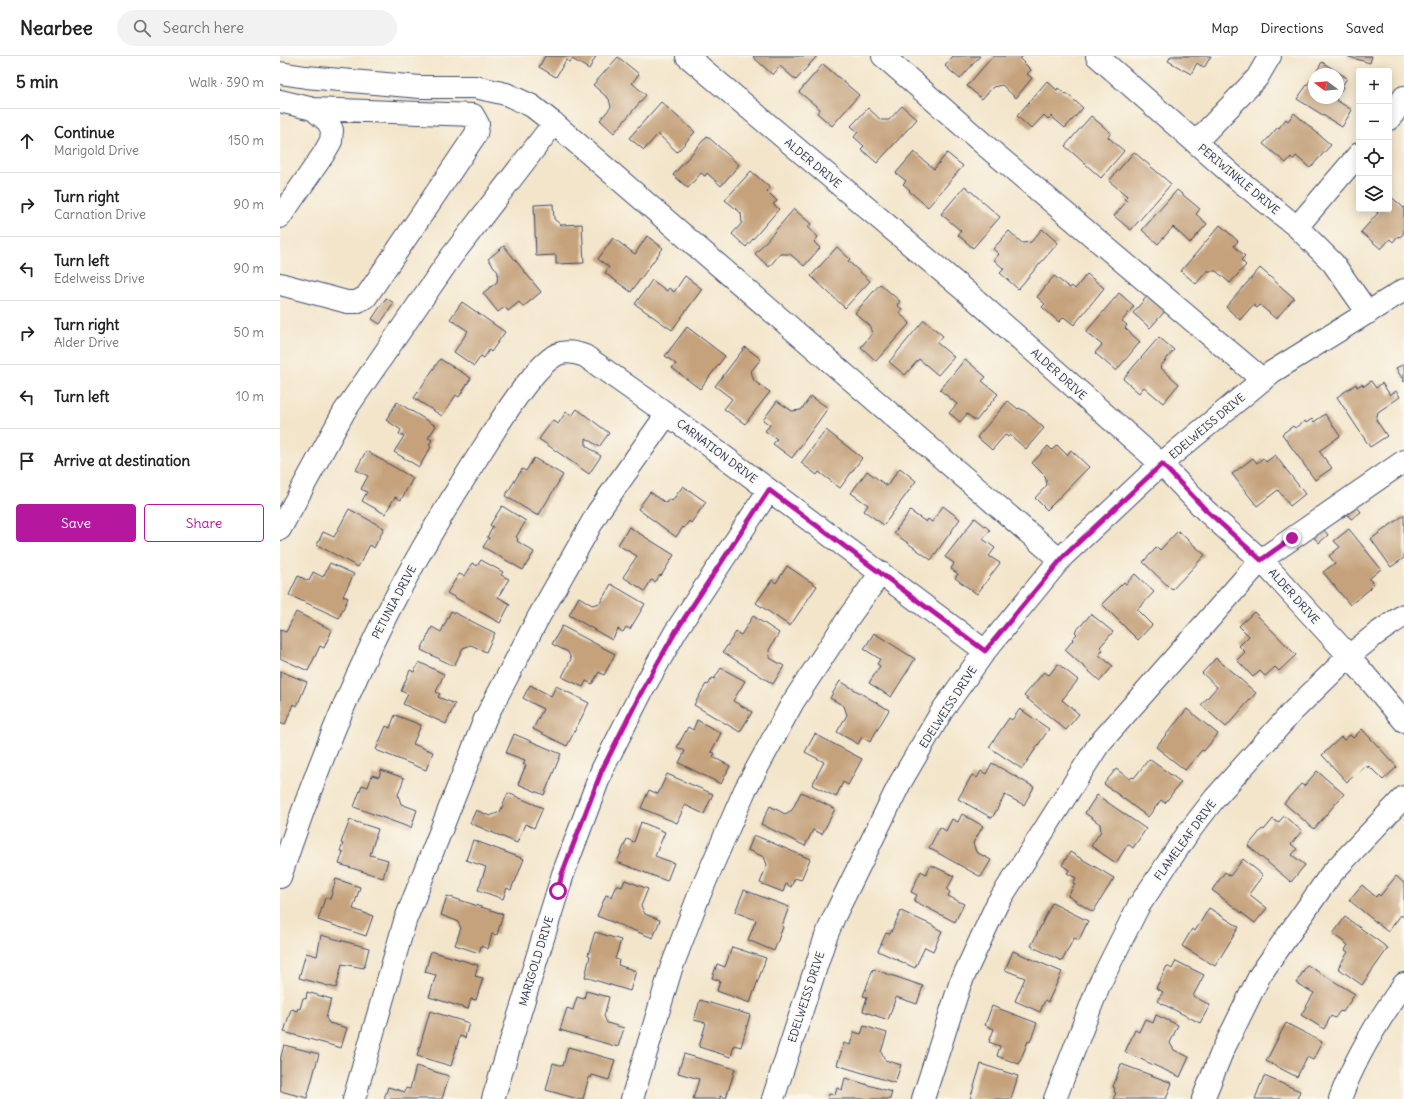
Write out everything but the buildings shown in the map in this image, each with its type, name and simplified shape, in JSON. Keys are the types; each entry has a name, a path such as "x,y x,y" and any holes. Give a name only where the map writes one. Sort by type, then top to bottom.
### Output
{"street":[{"path":"882,56 987,147 1263,380"},
{"name":"PERIWINKLE DRIVE","path":"1099,56 1238,179 1297,227 1333,263 1368,313"},
{"path":"1196,142 1257,78 1270,56"},
{"name":"ALDER DRIVE","path":"690,57 976,300 1162,464 1206,510 1261,560 1349,656 1404,721"},
{"path":"280,73 313,78 420,87 475,87 506,94 532,106 554,123 1060,560"},
{"path":"1392,115 1404,97"},
{"path":"280,100 313,109 473,115 478,124 476,134 366,297 356,302 347,302 280,284"},
{"path":"280,217 331,141 332,130 328,122 313,109"},
{"path":"280,529 344,412 451,257 554,123"},
{"path":"1297,227 1356,158"},
{"name":"EDELWEISS DRIVE","path":"773,1099 825,939 834,917 900,783 942,711 985,651 1060,560 1162,464 1272,372 1404,290"},
{"name":"CARNATION DRIVE","path":"558,354 572,352 585,356 667,414 985,651"},
{"name":"PETUNIA DRIVE","path":"280,877 304,806 327,746 371,646 401,588 471,467 507,410 540,367 558,354"},
{"path":"354,1099 405,922 485,719 537,620 598,512 667,414"},
{"path":"923,1099 960,984 997,904 1099,744 1261,560 1404,461"},
{"name":"MARIGOLD DRIVE","path":"493,1099 562,874 602,770 643,689 676,631 769,490"},
{"path":"632,1099 671,969 698,898 744,790 793,702 851,614 881,574"},
{"name":"FLAMELEAF DRIVE","path":"1055,1099 1099,985 1138,908 1188,833 1215,798 1292,712 1349,656 1376,634 1404,616"},
{"path":"1203,1099 1222,1052 1260,975 1331,874 1404,797"},
{"path":"1340,1099 1346,1081 1362,1052 1389,1005 1404,984"}],"route":[{"path":"558,891 562,874 602,770 643,689 676,631 769,490 985,651 1064,556 1162,464 1206,510 1261,560 1292,538"}]}
